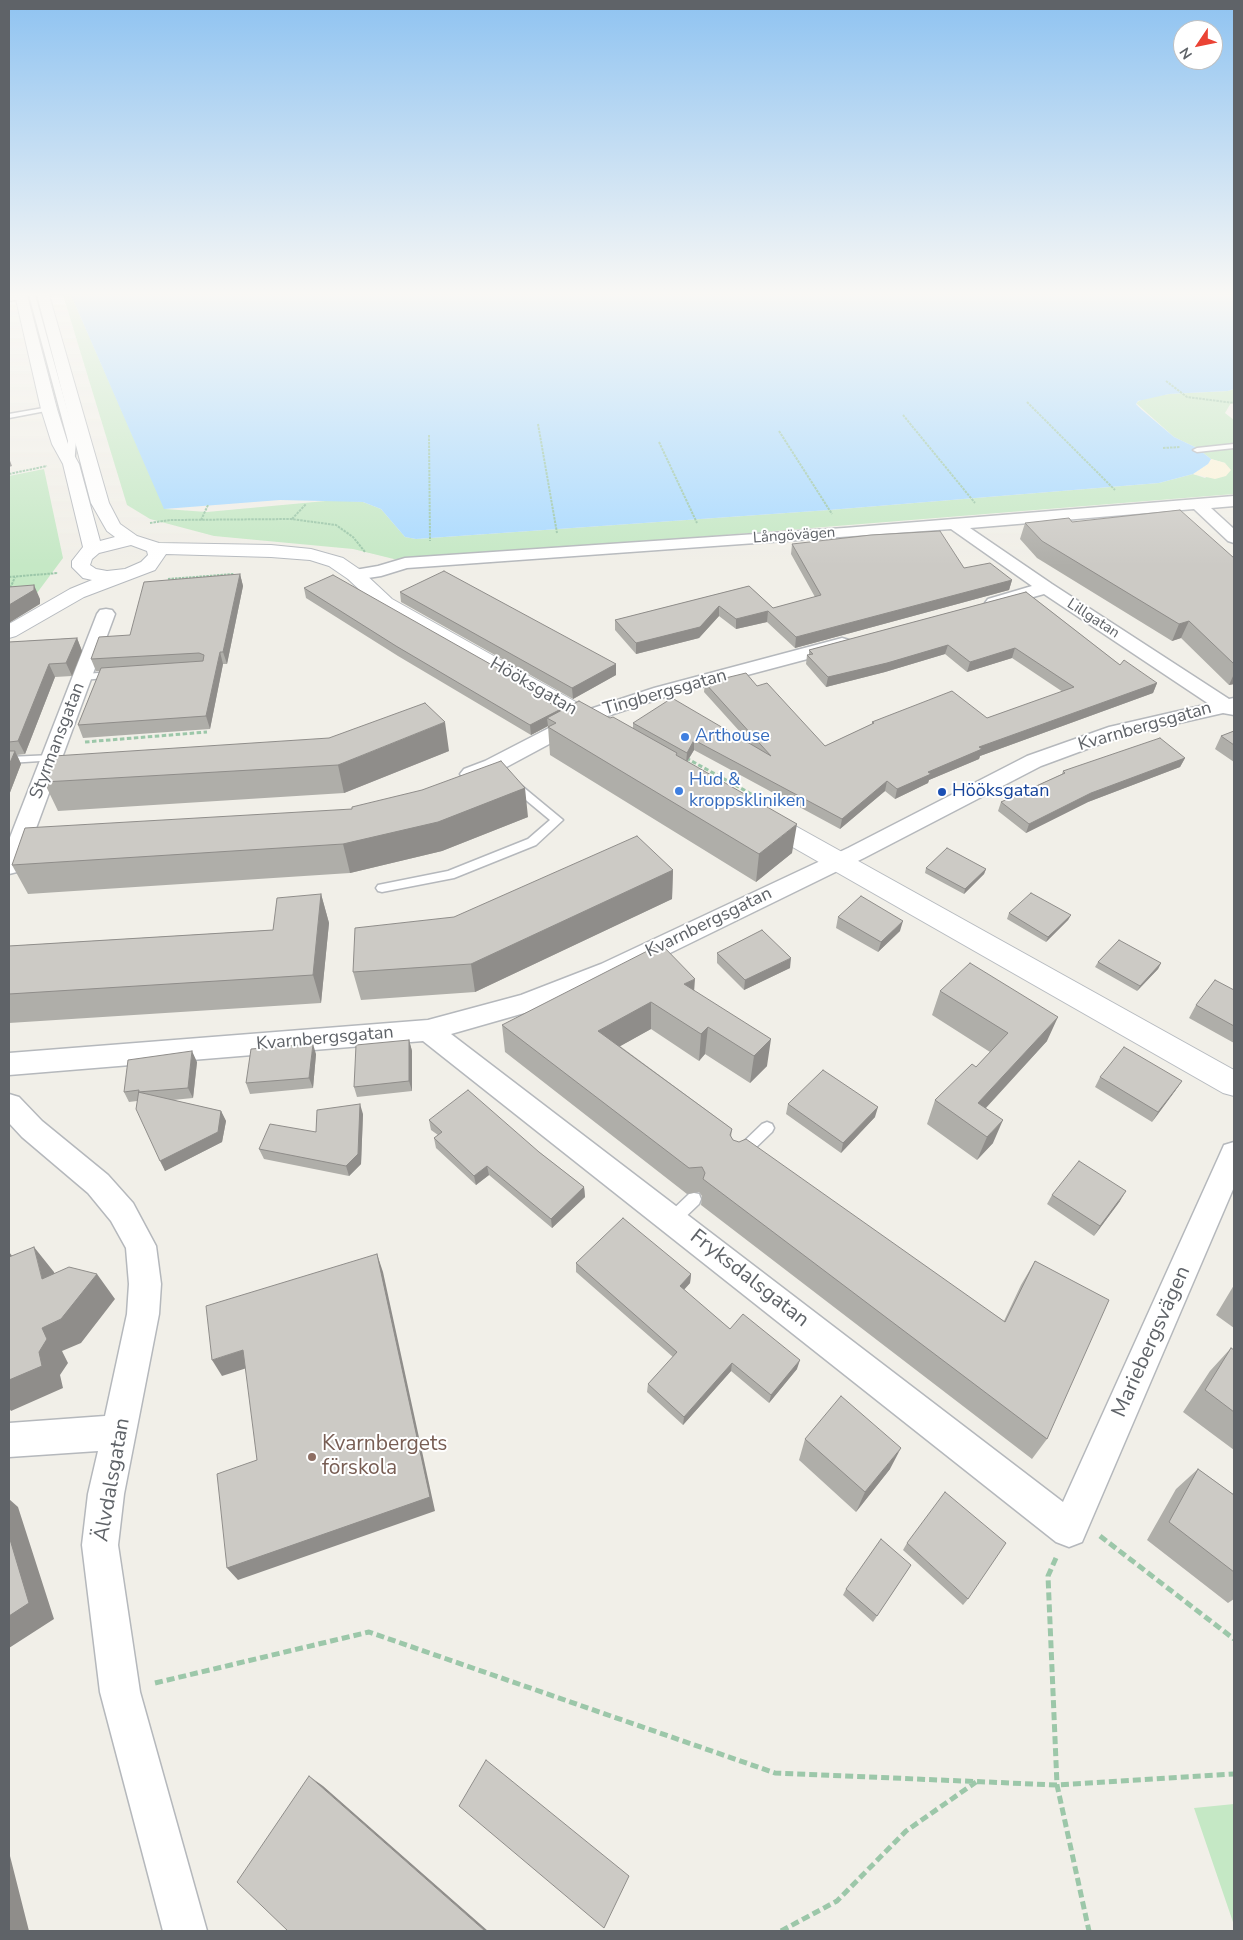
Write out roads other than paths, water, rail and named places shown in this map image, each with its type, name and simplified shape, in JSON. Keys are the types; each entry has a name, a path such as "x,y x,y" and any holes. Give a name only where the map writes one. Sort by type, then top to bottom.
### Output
{"street":[{"path":"43,386 60,444 71,464 93,549"},
{"path":"68,386 100,503 114,527 131,540"},
{"name":"Långövägen","path":"355,575 381,571 405,563 954,524 1234,501"},
{"path":"1198,504 1234,538"},
{"name":"Lillgatan","path":"954,524 1046,588 1231,707"},
{"path":"123,576 98,576 84,571 81,567 81,561 93,549 111,543 131,540"},
{"name":"Hööksgatan","path":"131,540 146,543 155,548 311,555 336,562 355,575 385,603 617,735"},
{"path":"15,628 77,593 148,566 157,555 155,548"},
{"name":"Hööksgatan","path":"123,576 244,551"},
{"path":"15,628 81,567"},
{"path":"979,607 1046,588"},
{"name":"Styrmansgatan","path":"9,866 34,831 54,751 106,614"},
{"name":"Tingbergsgatan","path":"456,780 499,772 585,717 661,692 863,638"},
{"name":"Kvarnbergsgatan","path":"9,1064 428,1030 526,1002 610,971 837,861 1034,761 1116,731 1231,707"},
{"path":"742,807 1234,1084"},
{"name":"Fryksdalsgatan","path":"428,1030 683,1209 1069,1529"},
{"name":"Älvdalsgatan","path":"9,1105 32,1129 98,1184 122,1212 141,1246 145,1284 143,1314 106,1494 100,1545 120,1692 185,1931"},
{"name":"Mariebergsvägen","path":"1069,1529 1234,1154"},
{"path":"9,1440 120,1432"}],"lane":[{"path":"52,386 72,441 71,464"},
{"path":"9,416 49,409"},
{"path":"1197,450 1234,446"},
{"path":"82,677 129,674"},
{"path":"9,760 54,751"},
{"path":"382,888 459,871 532,842 557,820 499,772"},
{"path":"735,1160 767,1128"}],"water":[{"path":"110,386 1234,386 1234,389 1228,391 1169,394 1138,401 1136,404 1142,410 1174,437 1197,448 1211,459 1208,464 1193,474 1159,483 829,510 416,539 405,537 381,509 363,502 280,500 164,509"}],"place":[{"name":"Arthouse","path":"685,737"},
{"name":"Hud & kroppskliniken","path":"679,791"},
{"name":"Hööksgatan","path":"942,792"},
{"name":"Kvarnbergets förskola","path":"312,1457"}]}
